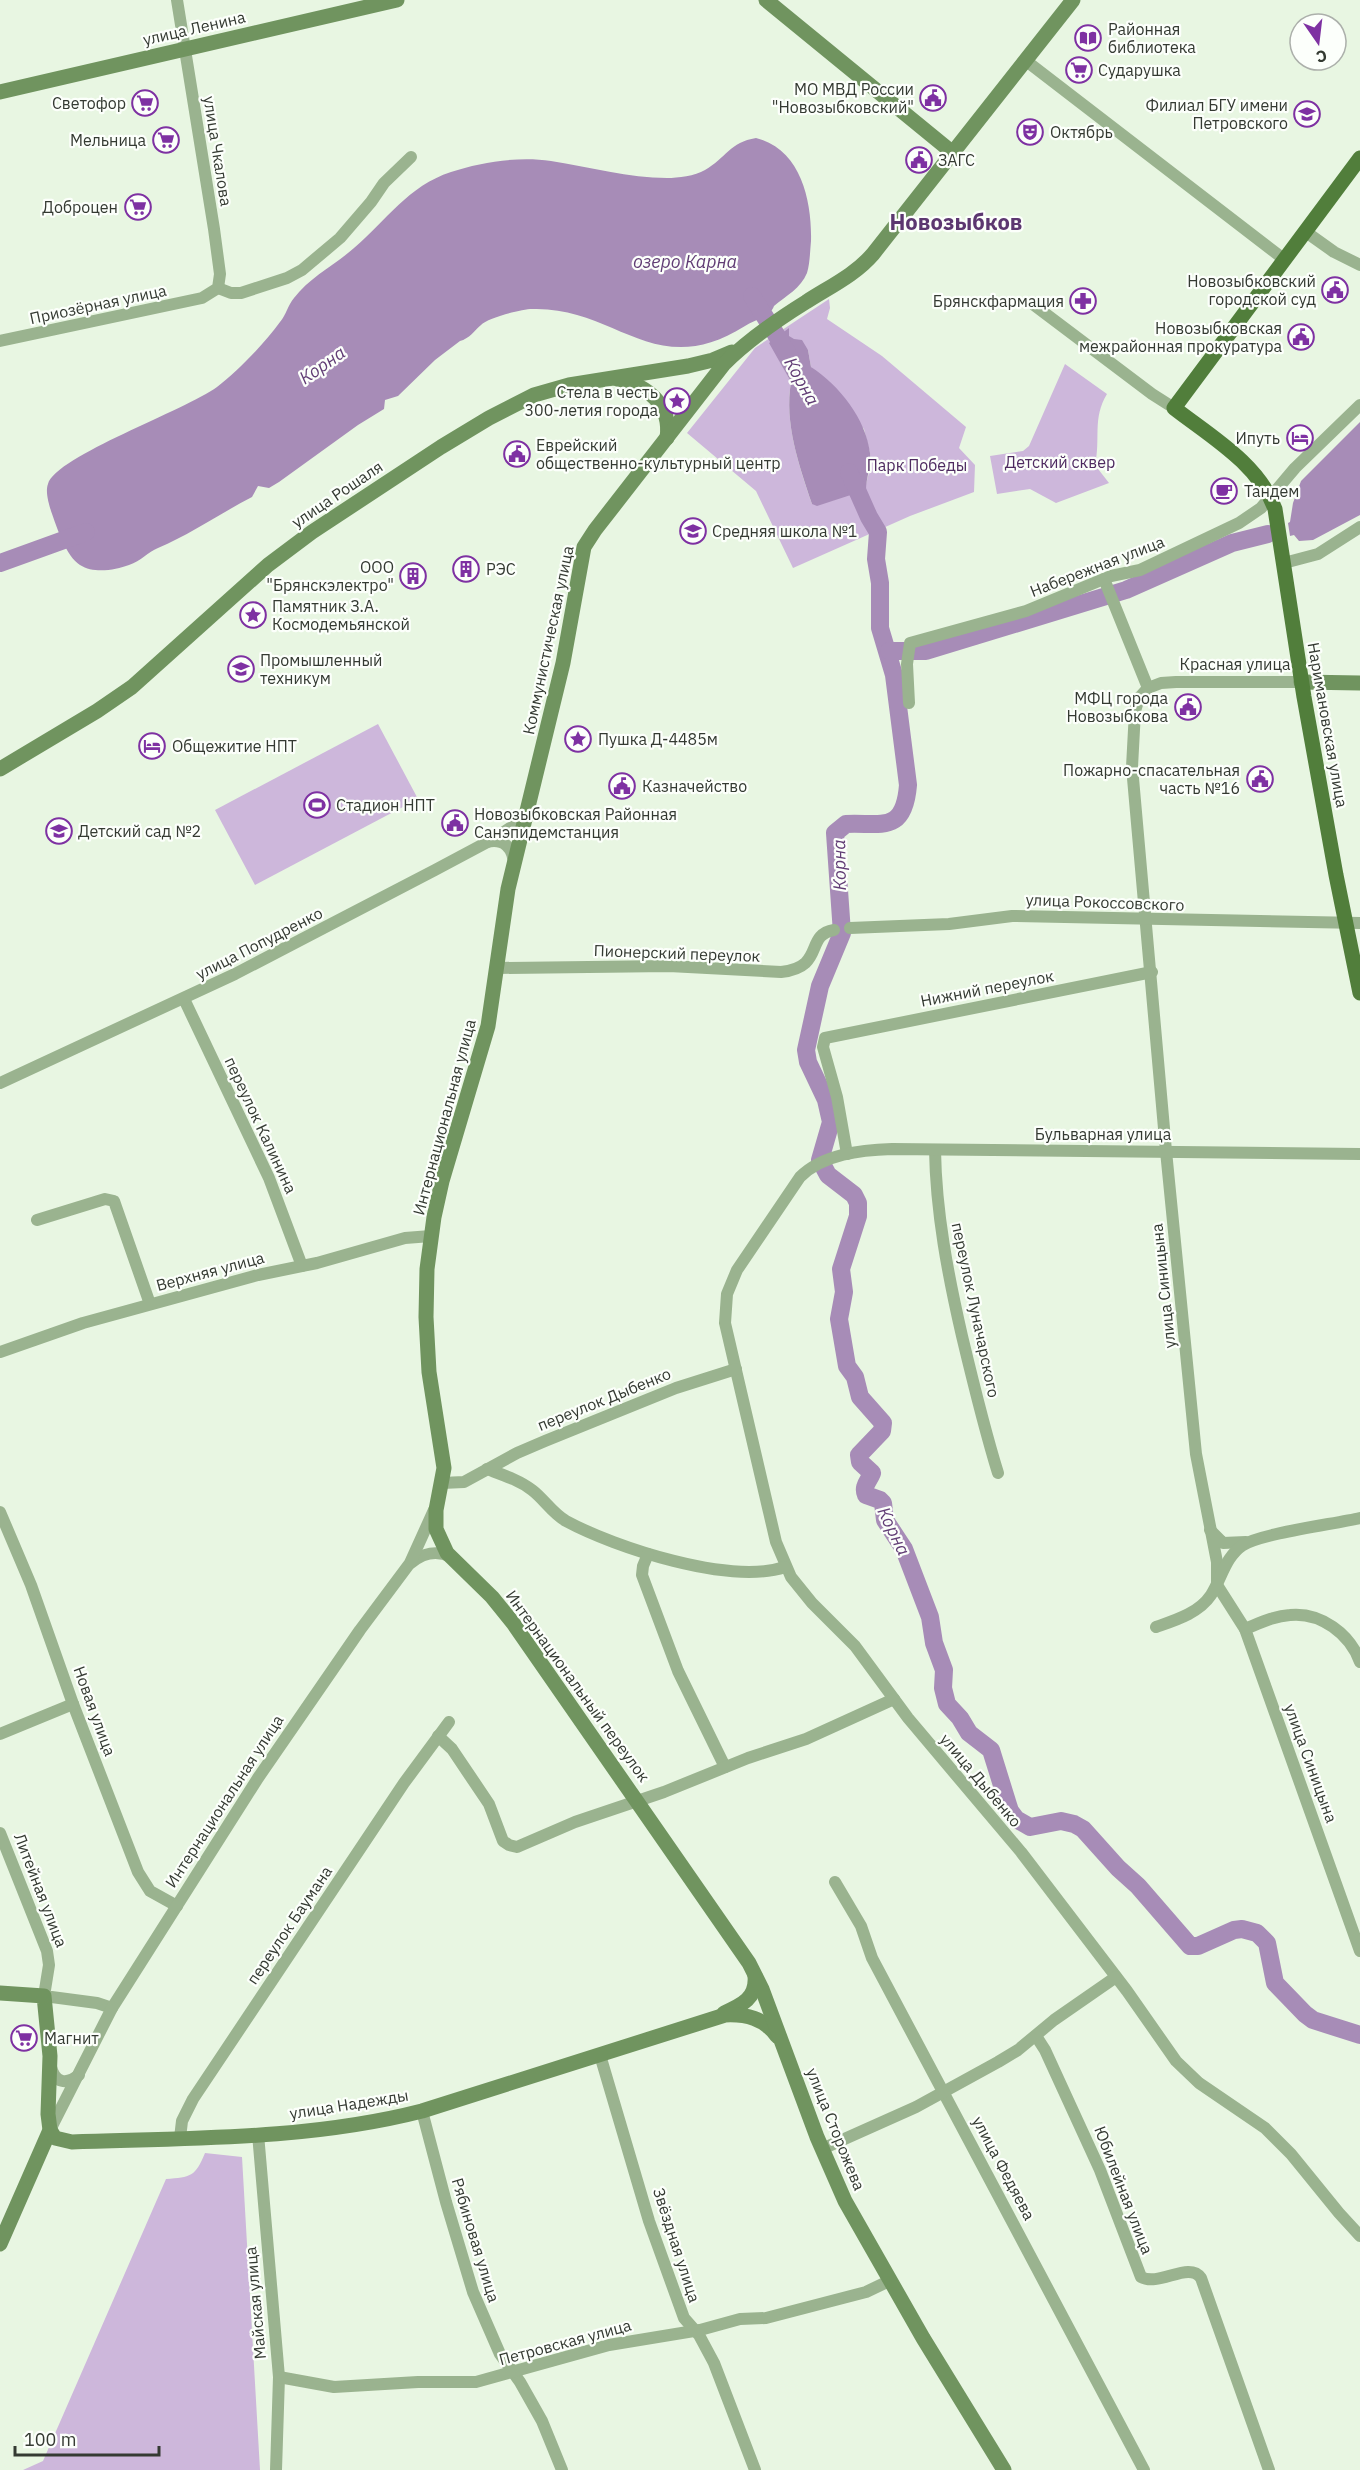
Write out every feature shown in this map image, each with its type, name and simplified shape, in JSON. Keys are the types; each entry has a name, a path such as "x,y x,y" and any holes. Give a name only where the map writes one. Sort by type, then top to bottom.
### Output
{"main road":[{"path":"1271,498 1260,480 1246,466 1174,408 1360,159"},
{"name":"Наримановская улица","path":"1271,498 1277,519 1302,682 1353,923 1360,993"}],"street":[{"name":"улица Чкалова","path":"177,0 217,248 220,274 218,288"},
{"name":"улица Ленина","path":"0,92 397,0"},
{"path":"766,0 953,153"},
{"path":"667,438 715,374 748,343 868,260 1073,0"},
{"path":"1025,60 1285,260"},
{"path":"218,288 231,293 241,293 287,278 302,270 340,238 384,183 411,158"},
{"path":"1306,232 1334,252 1360,265"},
{"name":"Приозёрная улица","path":"0,341 202,298 218,288"},
{"path":"1035,305 1152,394 1174,408"},
{"name":"улица Рошаля","path":"0,769 97,711 132,687 290,547 489,418 534,395 568,385 702,363 723,356 748,343"},
{"path":"609,377 637,385 652,395 668,419 667,438"},
{"name":"Набережная улица","path":"909,703 908,653 912,641 1108,590 1140,570 1251,516 1271,498 1295,468 1360,405"},
{"name":"Коммунистическая улица","path":"525,818 564,663 585,547 667,438"},
{"path":"1284,563 1318,554 1360,527"},
{"path":"1108,590 1148,688"},
{"name":"Красная улица","path":"1148,688 1161,683 1176,682 1360,683"},
{"name":"улица Синицына","path":"1148,688 1139,698 1135,711 1132,758 1138,845 1152,972 1166,1151 1196,1454 1217,1562 1217,1585 1245,1629 1360,1951"},
{"name":"улица Попудренко","path":"0,1083 184,999 373,903 483,844 525,818"},
{"name":"Интернациональная улица","path":"439,1540 435,1516 443,1458 426,1339 427,1269 442,1180 488,1026 498,968 504,909 525,818"},
{"path":"483,844 497,840 506,844 511,851 514,864"},
{"name":"улица Рокоссовского","path":"850,928 949,924 1012,916 1353,923"},
{"name":"Пионерский переулок","path":"498,968 669,966 781,972 796,970 805,965 820,937 834,930"},
{"name":"Нижний переулок","path":"847,1154 837,1097 823,1047 825,1038 1152,972"},
{"name":"переулок Калинина","path":"184,999 269,1178 302,1266"},
{"name":"Бульварная улица","path":"737,1270 800,1177 827,1160 847,1154 876,1150 935,1150 1360,1154"},
{"name":"переулок Луначарского","path":"935,1150 939,1208 956,1310 984,1427 998,1473"},
{"path":"37,1220 105,1199 114,1201 150,1304"},
{"name":"Верхняя улица","path":"0,1352 64,1329 150,1304 405,1238 431,1236"},
{"name":"улица Дыбенко","path":"737,1270 727,1294 724,1308 725,1323 776,1542 785,1567 812,1603 855,1646 894,1699 1021,1852 1116,1977 1167,2050 1185,2071 1265,2127 1360,2235"},
{"name":"переулок Дыбенко","path":"440,1490 464,1482 517,1452 612,1413 694,1381 736,1369"},
{"path":"487,1469 526,1485 567,1521 648,1554 748,1573 768,1572 785,1567"},
{"name":"Интернациональная улица","path":"0,2244 50,2130 112,2008 258,1778 410,1563 422,1541 440,1490"},
{"name":"Новая улица","path":"0,1512 31,1585 73,1704 138,1872 150,1891 177,1906"},
{"path":"1209,1529 1223,1543 1251,1542 1360,1518"},
{"name":"Интернациональный переулок","path":"439,1540 451,1557 502,1608 638,1802"},
{"path":"1156,1627 1185,1616 1200,1607 1210,1597 1232,1555 1251,1542"},
{"path":"410,1563 431,1554 441,1553 451,1557"},
{"path":"648,1554 642,1575 678,1671 725,1767"},
{"path":"1245,1629 1280,1616 1303,1615 1317,1618 1338,1630 1360,1662"},
{"path":"438,1736 452,1749 489,1804 501,1837 509,1845 522,1846 561,1827 638,1802 725,1767 819,1734 894,1699"},
{"path":"0,1734 73,1704"},
{"name":"переулок Баумана","path":"180,2138 182,2121 193,2099 404,1783 449,1722"},
{"name":"улица Сторожева","path":"638,1802 755,1973 822,2149 845,2200 890,2281 1004,2470"},
{"name":"Литейная улица","path":"0,1833 47,1951 49,1965 44,1996"},
{"name":"улица Федяева","path":"835,1882 861,1926 872,1958 1144,2470"},
{"name":"улица Надежды","path":"50,2130 55,2138 72,2142 258,2134 366,2123 422,2110 716,2017 748,2001 755,1986 755,1973"},
{"path":"822,2149 871,2129 944,2092 1018,2050 1063,2014 1116,1977"},
{"path":"0,1993 97,2003 112,2008"},
{"name":"Интернациональная улица","path":"44,1996 51,2067 48,2115 50,2130"},
{"name":"улица Надежды","path":"716,2017 733,2015 752,2017 768,2026 782,2043"},
{"name":"Юбилейная улица","path":"1036,2036 1098,2163 1141,2277 1151,2280 1190,2271 1201,2278 1269,2470"},
{"name":"Звёздная улица","path":"600,2055 653,2235 684,2319 702,2340 714,2362 755,2470"},
{"path":"51,2067 54,2077 61,2082 80,2074"},
{"name":"Рябиновая улица","path":"422,2110 469,2282 500,2354 514,2372 542,2421 562,2470"},
{"name":"Майская улица","path":"258,2134 279,2377 276,2470"},
{"name":"Петровская улица","path":"279,2377 319,2385 354,2387 404,2382 476,2382 609,2345 695,2331 740,2319 766,2318 874,2289 890,2281"}],"green space":[{"name":"Парк Победы","path":"829,299 830,308 827,319 882,356 966,427 959,448 975,465 974,492 910,516 793,568 756,491 687,433 755,348","holes":["789,329 788,336 808,350 811,367 864,429 870,453 871,465 866,484 846,495 826,502 812,504 794,444 789,397 791,382 779,360"]},
{"name":"Детский сквер","path":"1065,364 1107,394 1098,420 1095,465 1109,483 1056,503 1030,489 997,494 990,456 1023,451 1029,446"},
{"name":"Стадион НПТ","path":"378,724 418,799 255,885 215,810"},
{"path":"205,2153 242,2157 260,2470 23,2470 43,2461 166,2179 191,2174 198,2167"}],"water":[{"name":"озеро Карна","path":"756,138 784,153 793,165 806,194 811,226 807,273 797,287 765,316 713,342 686,347 660,345 636,338 588,318 562,311 527,309 497,317 485,322 435,360 398,396 385,400 384,409 269,488 258,486 252,497 123,567 111,570 92,570 80,565 70,555 53,518 47,494 48,484 56,473 73,460 97,447 217,387 266,339 300,291 354,248 422,186 463,168 526,159 638,176 681,177 705,170 740,143"},
{"path":"789,328 789,336 802,340 808,350 811,367 841,393 857,416 870,453 866,490 817,506 812,504 794,444 789,397 791,382 769,343"},
{"path":"1360,422 1360,515 1313,540 1299,541 1294,535 1290,536 1288,523 1301,481"}],"waterway":[{"name":"Корна","path":"752,296 790,357"},
{"name":"Корна","path":"849,472 878,532 876,559 880,583 880,628 894,675 908,785 906,801 896,819 880,824 846,824 835,833 842,933 820,986 806,1050 808,1062 826,1100 831,1122 820,1160 828,1175 854,1195 858,1203 858,1216 841,1269 844,1292 839,1319 847,1366 855,1377 860,1397 883,1423 882,1431 859,1455 860,1462 872,1473 865,1486 865,1492 866,1495 883,1503 885,1520 904,1549 930,1617 934,1643 944,1670 943,1688 947,1704 960,1718 969,1733 991,1750 1010,1811 1016,1819 1030,1827 1061,1821 1083,1829 1118,1868 1138,1886 1190,1946 1198,1946 1234,1930 1242,1929 1257,1933 1267,1943 1275,1983 1305,2014 1313,2020 1360,2035"},
{"name":"Корна","path":"0,563 86,532"},
{"path":"889,651 926,651 1126,590 1232,543 1268,534"}],"place":[{"name":"Районная библиотека","path":"1088,38"},
{"name":"Сударушка","path":"1079,70"},
{"name":"МО МВД России \"Новозыбковский\"","path":"933,98"},
{"name":"Светофор","path":"145,103"},
{"name":"Филиал БГУ имени Петровского","path":"1307,114"},
{"name":"Октябрь","path":"1030,132"},
{"name":"Мельница","path":"166,140"},
{"name":"ЗАГС","path":"919,160"},
{"name":"Доброцен","path":"138,207"},
{"name":"Новозыбковский городской суд","path":"1335,290"},
{"name":"Брянскфармация","path":"1083,301"},
{"name":"Новозыбковская межрайонная прокуратура","path":"1301,337"},
{"name":"Стела в честь 300-летия города","path":"677,401"},
{"name":"Ипуть","path":"1300,438"},
{"name":"Еврейский общественно-культурный центр","path":"517,454"},
{"name":"Тандем","path":"1224,491"},
{"name":"Средняя школа №1","path":"693,531"},
{"name":"РЭС","path":"466,569"},
{"name":"ООО \"Брянскэлектро\"","path":"413,576"},
{"name":"Памятник З.А. Космодемьянской","path":"253,615"},
{"name":"Промышленный техникум","path":"241,669"},
{"name":"МФЦ города Новозыбкова","path":"1188,707"},
{"name":"Пушка Д-4485м","path":"578,739"},
{"name":"Общежитие НПТ","path":"152,746"},
{"name":"Пожарно-спасательная часть №16","path":"1260,779"},
{"name":"Казначейство","path":"622,786"},
{"name":"Стадион НПТ","path":"317,805"},
{"name":"Новозыбковская Районная Санэпидемстанция","path":"455,823"},
{"name":"Детский сад №2","path":"59,831"},
{"name":"Магнит","path":"24,2038"}],"district":[{"name":"Новозыбков","path":"956,221"}]}
